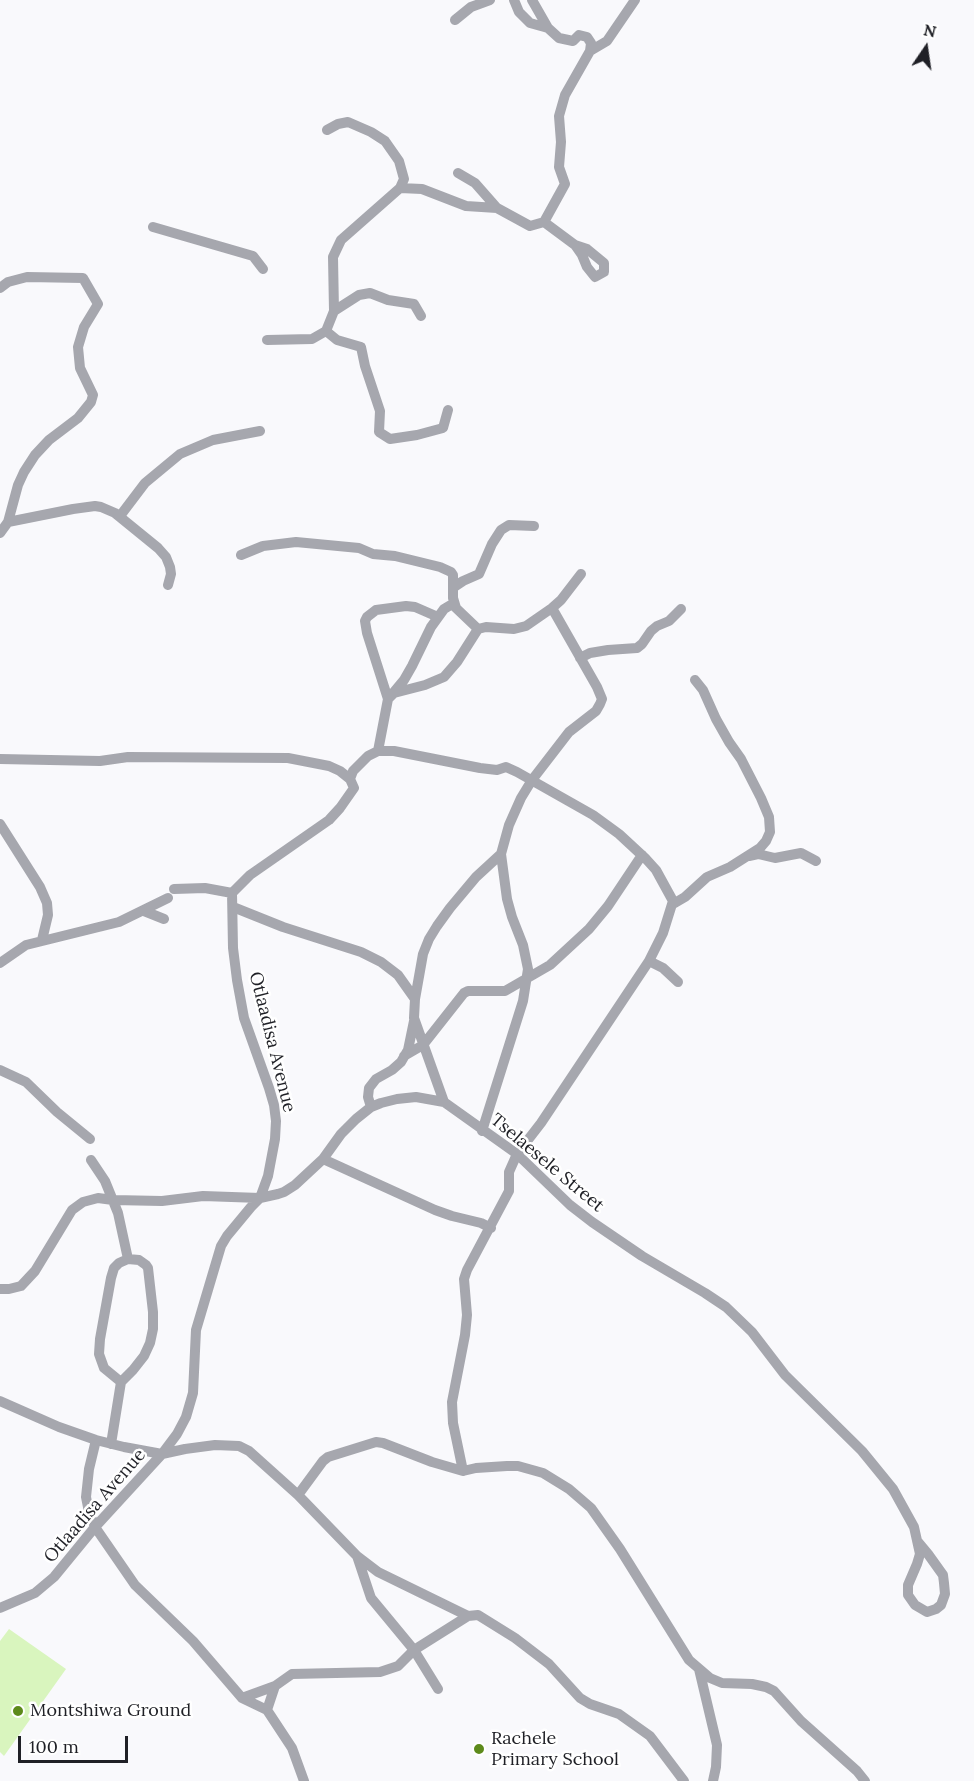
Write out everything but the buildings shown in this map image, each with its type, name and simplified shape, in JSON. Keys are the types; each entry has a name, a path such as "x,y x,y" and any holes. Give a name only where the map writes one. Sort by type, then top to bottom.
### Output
{"street":[{"path":"455,20 471,7 490,0"},
{"path":"514,0 519,12 530,23 548,28"},
{"path":"458,173 475,183 497,208 530,226 544,222 565,184 559,167 561,142 559,116 565,95 590,51 591,44 586,37 579,35 573,41 559,38 548,28 532,0"},
{"path":"590,51 607,41 635,0"},
{"path":"267,340 312,339 326,332 334,311 333,257 341,240 400,188 404,179 399,161 385,141 371,132 348,122 327,130"},
{"path":"400,188 422,189 466,206 497,208"},
{"path":"544,222 575,245"},
{"path":"153,227 253,256 263,269"},
{"path":"0,288 8,282 27,277 83,278 98,304 84,327 78,347 80,368 93,395 92,402 78,418 49,440 35,455 18,485 8,522 0,532"},
{"path":"334,311 359,295 370,293 388,300 414,304 421,316"},
{"path":"326,332 337,340 362,347 365,366 380,411 379,432 390,439 443,428 448,410"},
{"path":"120,516 145,483 180,454 213,440 260,431"},
{"path":"8,522 95,506 101,507 120,516 166,557 171,574 168,585"},
{"path":"454,588 479,574 497,536 507,525 534,526"},
{"path":"241,555 263,546 296,542 359,548 373,554 395,556 440,567 453,574 454,603 464,617 478,629"},
{"path":"391,696 444,677 457,662 478,629 486,627 507,630 526,626 561,600 581,574"},
{"path":"378,751 391,696 404,680 431,627 438,617 454,603"},
{"path":"391,696 365,627 367,617 376,610 406,606 438,617"},
{"path":"482,1131 517,1019 528,969 523,945 507,899 501,854 509,825 532,780 569,732 596,711 602,699 552,608"},
{"path":"580,658 590,653 637,648 651,631 669,621 681,609"},
{"path":"673,904 707,878 749,856 766,841 770,832 769,817 761,798 741,759 716,719 704,690 695,680"},
{"path":"350,779 359,764 378,751 394,751 480,768 497,770 506,767 592,815 619,834 656,870 672,897 673,904 663,933 649,961 541,1123 516,1154 509,1172 509,1191 467,1270 464,1279 467,1315 465,1335 452,1402 453,1423 463,1471"},
{"path":"0,759 100,761 128,757 288,758 329,766 350,779 354,788 329,820 250,875 232,893 205,888 171,894 130,918 107,926 26,945 0,963"},
{"path":"0,824 40,887 47,903 48,915 42,940"},
{"path":"749,856 758,854 775,858 801,853 816,861"},
{"path":"371,1107 368,1097 369,1088 376,1079 401,1062 408,1050 413,1030 419,969 429,939 443,917 476,877 501,854"},
{"path":"404,1056 423,1045 464,993 468,991 505,991 550,965 589,929 608,906 642,855"},
{"name":"Otlaadisa Avenue","path":"0,1608 35,1593 54,1577 177,1434 186,1416 193,1393 196,1330 221,1246 260,1198 268,1176 276,1121 269,1088 244,1018 233,948 232,893"},
{"path":"233,908 361,952 381,962 398,975 415,999"},
{"path":"144,911 164,919"},
{"path":"649,961 663,968 678,982"},
{"path":"398,975 419,969"},
{"path":"414,1018 444,1102"},
{"path":"0,1070 21,1079 32,1087 66,1120 90,1138"},
{"path":"0,1079 21,1079"},
{"name":"Tselaesele Street","path":"0,1289 21,1286 35,1271 72,1210 83,1202 98,1198 162,1201 203,1196 260,1198 284,1192 323,1159 341,1134 371,1107 397,1099 416,1097 444,1102 516,1154 592,1222 642,1256 705,1293 740,1320 769,1353 785,1376 862,1451 893,1489 911,1519 920,1554 908,1585 908,1595 915,1605 927,1612 936,1610 941,1605 945,1594 943,1575 918,1542"},
{"path":"323,1159 435,1210 490,1228"},
{"path":"91,1160 105,1181 113,1200 123,1228 128,1259"},
{"path":"111,1444 121,1382 144,1356 153,1329 148,1268 139,1260 128,1259 114,1268 100,1339 99,1354 104,1368 121,1382"},
{"path":"0,1401 59,1427 111,1444 162,1454 215,1445 238,1446 249,1451 298,1495 357,1556 378,1572 468,1616 478,1616 516,1638 549,1664 585,1701 619,1714 650,1736 684,1781"},
{"path":"96,1440 89,1469 86,1497 95,1527 135,1585 193,1641 242,1698 267,1710 292,1748 304,1781"},
{"path":"298,1495 322,1461 370,1443 383,1443 463,1471 518,1466 543,1473 569,1489 591,1509 620,1549 689,1660 699,1670 722,1683 752,1684 774,1691 801,1721 857,1771 865,1781"},
{"path":"357,1556 371,1598 414,1650 438,1689"},
{"path":"242,1698 275,1686 292,1674 380,1672 398,1666 414,1650 468,1616"},
{"path":"699,1670 717,1745 713,1781"},
{"path":"267,1710 275,1686"}],"green space":[{"name":"Montshiwa Ground","path":"9,1629 66,1669 4,1756 0,1752 0,1641"}],"place":[{"name":"Montshiwa Ground","path":"18,1711"},
{"name":"Rachele Primary School","path":"479,1749"}]}
